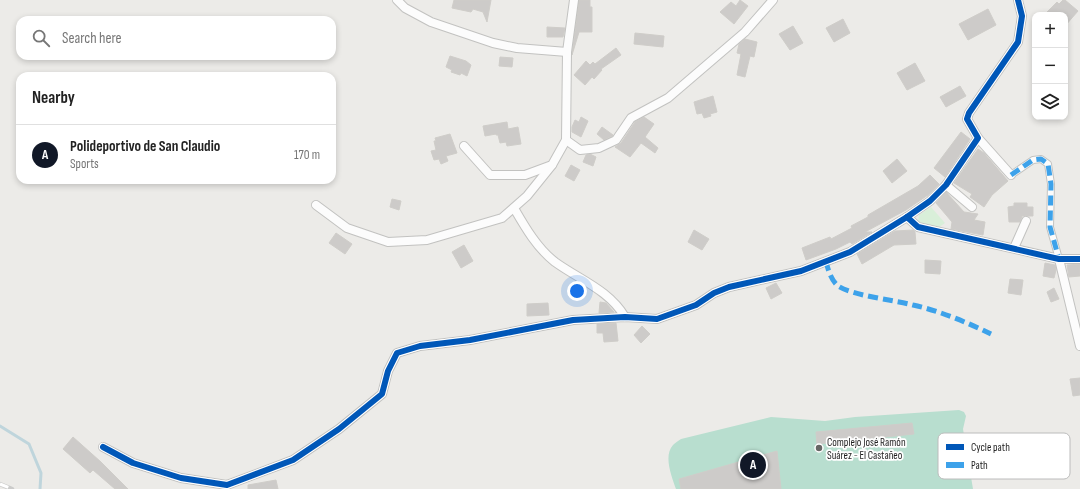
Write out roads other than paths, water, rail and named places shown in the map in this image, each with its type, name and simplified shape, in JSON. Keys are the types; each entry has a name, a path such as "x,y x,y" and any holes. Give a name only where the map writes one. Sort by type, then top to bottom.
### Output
{"street":[{"path":"397,0 405,8 431,22 493,44 518,48 567,52"},
{"path":"316,205 347,228 388,242 427,240 502,218 527,196 552,165 566,140 567,52 574,0"},
{"path":"566,140 580,150 599,148 616,140 631,118 668,98 745,32 773,0"},
{"path":"1018,0 1022,16 1018,42 969,113 967,119 978,138 1011,175 1033,160 1041,159 1048,164 1051,184 1050,227 1080,346"},
{"path":"103,447 133,463 181,478 227,485 293,460 340,429 382,394 388,371 397,353 420,346 470,340 573,320 624,317 657,319 696,305 714,293 729,287 801,271 850,252 930,201 946,185 978,138"},
{"path":"464,146 490,175 525,175 552,165"},
{"path":"946,185 972,207"},
{"path":"514,208 544,252 555,262 580,277 609,298 619,307 624,317"},
{"path":"907,217 918,227 1059,259 1080,259"},
{"path":"1014,248 1026,221"}],"waterway":[{"path":"0,426 29,444 41,473 40,489"}],"railway":[{"path":"0,484 12,489"}],"place":[{"name":"Complejo José Ramón Suárez - El Castañeo","path":"819,448"},
{"name":"Polideportivo de San Claudio","path":"753,465"}]}
